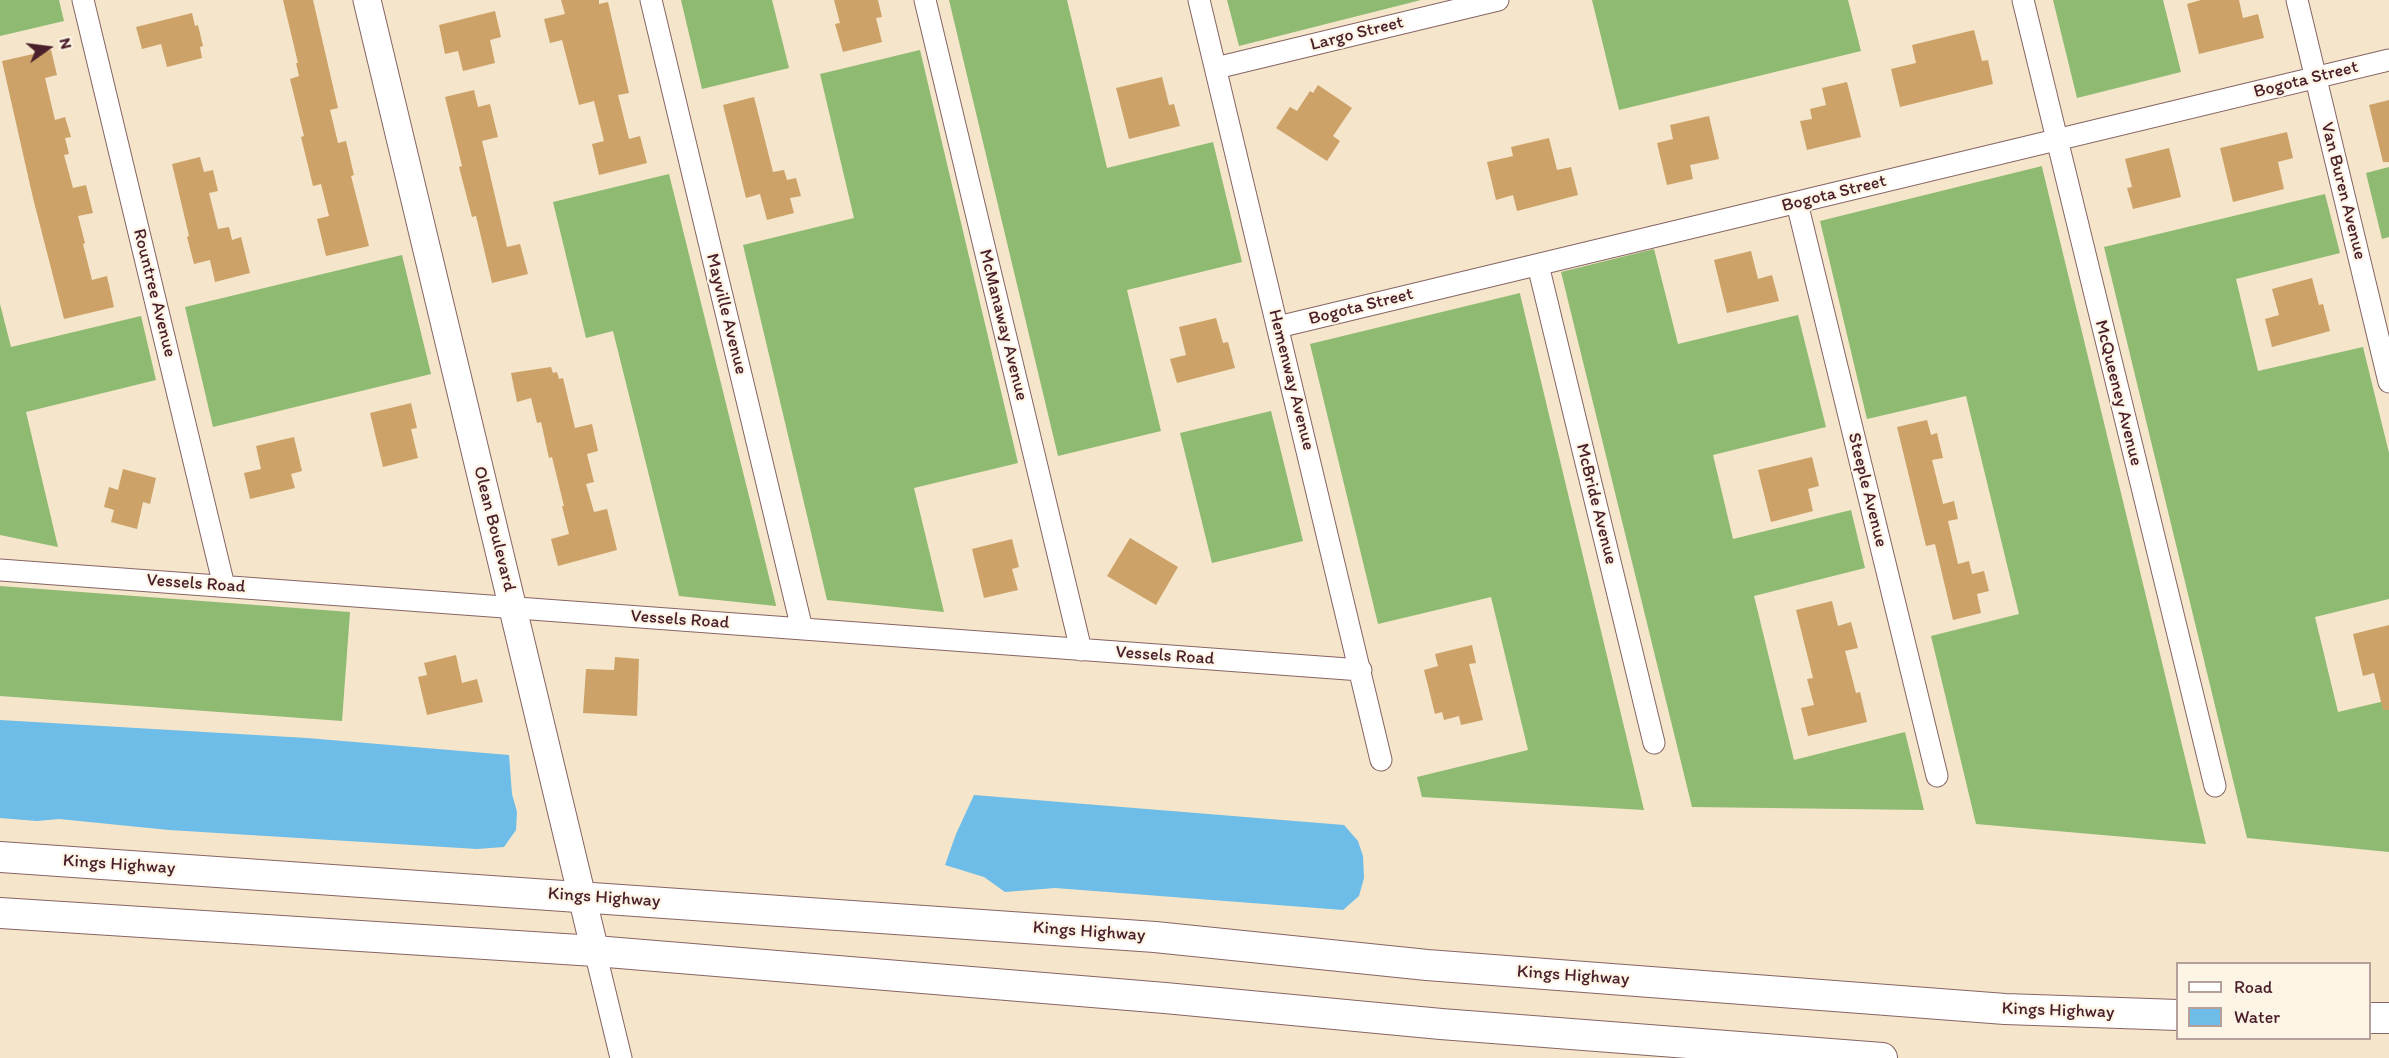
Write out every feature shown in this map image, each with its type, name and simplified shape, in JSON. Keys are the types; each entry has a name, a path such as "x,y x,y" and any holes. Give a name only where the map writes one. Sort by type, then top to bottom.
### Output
{"main road":[{"name":"Kings Highway","path":"0,857 1155,937 1427,964 2006,1009 2176,1015"},
{"path":"0,913 595,951 1882,1058"},
{"path":"2371,1018 2389,1018"}],"street":[{"name":"Rountree Avenue","path":"83,0 224,586"},
{"name":"Olean Boulevard","path":"367,0 621,1058"},
{"name":"Mayville Avenue","path":"651,0 802,629"},
{"name":"McManaway Avenue","path":"925,0 1081,650"},
{"name":"Hemenway Avenue","path":"1199,0 1381,760"},
{"name":"Largo Street","path":"1216,68 1498,0"},
{"name":"McQueeney Avenue","path":"2023,0 2215,786"},
{"name":"Van Buren Avenue","path":"2297,0 2389,382"},
{"name":"Bogota Street","path":"1278,327 2389,60"},
{"name":"Steeple Avenue","path":"1797,202 1937,777"},
{"name":"McBride Avenue","path":"1538,265 1654,743"},
{"name":"Vessels Road","path":"0,570 1360,670"}],"green space":[{"path":"0,0 59,0 64,21 0,36"},
{"path":"681,0 772,0 789,68 702,89"},
{"path":"949,0 1067,0 1107,168 1213,142 1242,262 1127,290 1161,431 1058,456"},
{"path":"1227,0 1421,0 1239,46"},
{"path":"1592,0 1848,0 1861,51 1619,110"},
{"path":"2053,0 2163,0 2181,72 2077,98"},
{"path":"920,50 1018,463 914,488 944,612 827,600 743,245 854,218 820,74"},
{"path":"2042,166 2206,844 1976,824 1931,636 2019,614 1966,396 1867,419 1820,221"},
{"path":"2389,167 2389,237 2382,239 2366,173"},
{"path":"669,174 776,606 679,596 613,331 586,338 553,202"},
{"path":"2325,194 2340,253 2236,279 2258,371 2363,347 2389,453 2389,599 2315,617 2338,712 2389,700 2389,852 2247,838 2104,247"},
{"path":"1654,249 1678,344 1798,315 1826,427 1713,455 1733,539 1851,510 1865,568 1754,596 1794,760 1905,732 1924,810 1692,807 1561,272"},
{"path":"402,255 431,374 213,427 185,307"},
{"path":"1520,293 1644,810 1422,797 1417,777 1528,750 1491,597 1378,624 1310,344"},
{"path":"0,304 11,347 141,316 156,380 26,412 58,547 0,535"},
{"path":"1271,411 1303,541 1212,563 1180,433"},
{"path":"0,586 350,612 342,721 0,696"}],"water":[{"path":"0,720 307,738 509,755 512,794 517,812 516,830 504,847 477,849 169,830 59,819 37,821 0,818"},
{"path":"974,795 1344,825 1358,841 1363,856 1364,878 1359,896 1343,910 1055,888 1005,892 984,877 945,865"}],"building":[{"path":"283,0 313,0 338,108 330,110 338,143 346,141 354,175 351,176 369,246 326,256 317,219 329,216 321,184 313,186 301,137 304,136 290,79 299,76 296,63 298,63"},
{"path":"561,0 599,0 599,4 608,2 629,93 618,95 629,139 640,136 647,163 599,175 592,144 604,141 594,101 579,105 562,40 550,43 544,19 565,14"},
{"path":"834,0 878,0 882,17 876,18 882,42 843,52 835,24 840,23"},
{"path":"2201,0 2239,0 2243,18 2258,14 2264,38 2199,54 2187,4"},
{"path":"495,11 501,37 490,40 495,63 463,71 458,51 445,54 439,25"},
{"path":"192,13 195,26 198,25 203,46 200,47 202,58 167,67 161,44 142,49 136,27"},
{"path":"1974,30 1982,61 1988,60 1993,84 1900,107 1891,69 1916,63 1912,45"},
{"path":"51,50 57,75 45,78 55,120 65,117 71,137 65,138 69,154 64,155 73,188 86,185 93,213 78,216 85,243 83,244 92,280 107,276 114,307 64,319 33,198 2,61"},
{"path":"1162,77 1169,105 1174,104 1180,126 1129,139 1116,88"},
{"path":"1847,82 1861,137 1807,150 1800,121 1812,119 1810,109 1826,105 1822,88"},
{"path":"1318,85 1352,108 1333,136 1340,141 1327,161 1276,128 1290,107 1297,111 1310,91 1313,93"},
{"path":"474,90 478,107 490,104 498,137 482,141 507,247 520,244 528,274 492,283 476,216 472,217 459,167 462,166 445,97"},
{"path":"754,97 773,172 784,170 787,180 796,178 801,196 790,198 794,213 767,220 760,194 746,198 723,105"},
{"path":"2389,100 2389,162 2383,162 2369,105"},
{"path":"1709,116 1719,159 1690,165 1693,179 1667,185 1657,143 1673,139 1670,125"},
{"path":"2287,132 2293,158 2278,162 2284,189 2233,202 2220,148"},
{"path":"1549,138 1557,170 1571,167 1578,195 1517,211 1513,195 1496,200 1487,162 1513,156 1511,147"},
{"path":"2169,148 2181,197 2133,209 2127,188 2132,187 2125,159"},
{"path":"200,157 204,172 213,170 218,191 209,193 218,229 229,227 232,240 241,237 250,273 215,282 210,260 194,264 172,164"},
{"path":"1751,251 1758,279 1772,275 1779,301 1727,313 1714,260"},
{"path":"2312,278 2319,305 2323,304 2330,331 2272,347 2265,319 2279,315 2272,289"},
{"path":"1216,318 1223,343 1228,342 1235,368 1177,383 1170,359 1186,355 1179,327"},
{"path":"551,367 553,373 557,372 559,379 563,378 575,428 592,424 598,451 587,454 594,482 586,484 594,512 607,509 617,550 558,566 551,539 569,534 562,506 564,506 541,422 537,423 531,398 517,402 511,373"},
{"path":"411,403 417,428 411,429 418,458 383,467 370,413"},
{"path":"1927,420 1931,435 1937,433 1943,458 1932,460 1943,504 1954,501 1958,519 1948,521 1958,564 1969,561 1972,574 1984,571 1989,591 1977,594 1981,613 1953,620 1935,544 1926,546 1897,427"},
{"path":"294,437 302,471 291,474 295,488 250,499 244,473 261,469 256,446"},
{"path":"1812,457 1819,486 1808,489 1813,511 1771,522 1758,470"},
{"path":"123,469 156,478 150,504 143,502 137,529 111,522 114,510 104,507 109,487 118,490"},
{"path":"1130,538 1178,567 1156,605 1107,576"},
{"path":"1012,539 1019,567 1012,569 1018,590 984,598 972,549"},
{"path":"1832,601 1838,626 1851,622 1858,648 1845,651 1856,693 1860,692 1867,722 1808,736 1801,708 1814,705 1807,679 1813,678 1796,610"},
{"path":"2389,625 2389,710 2383,710 2374,673 2363,676 2353,634"},
{"path":"1472,645 1476,663 1469,664 1483,720 1461,725 1459,716 1444,720 1442,712 1435,714 1424,670 1438,666 1435,654"},
{"path":"456,655 462,683 477,679 483,702 427,715 418,677 427,675 424,663"},
{"path":"615,657 639,659 637,716 583,713 586,669 614,670"}]}
